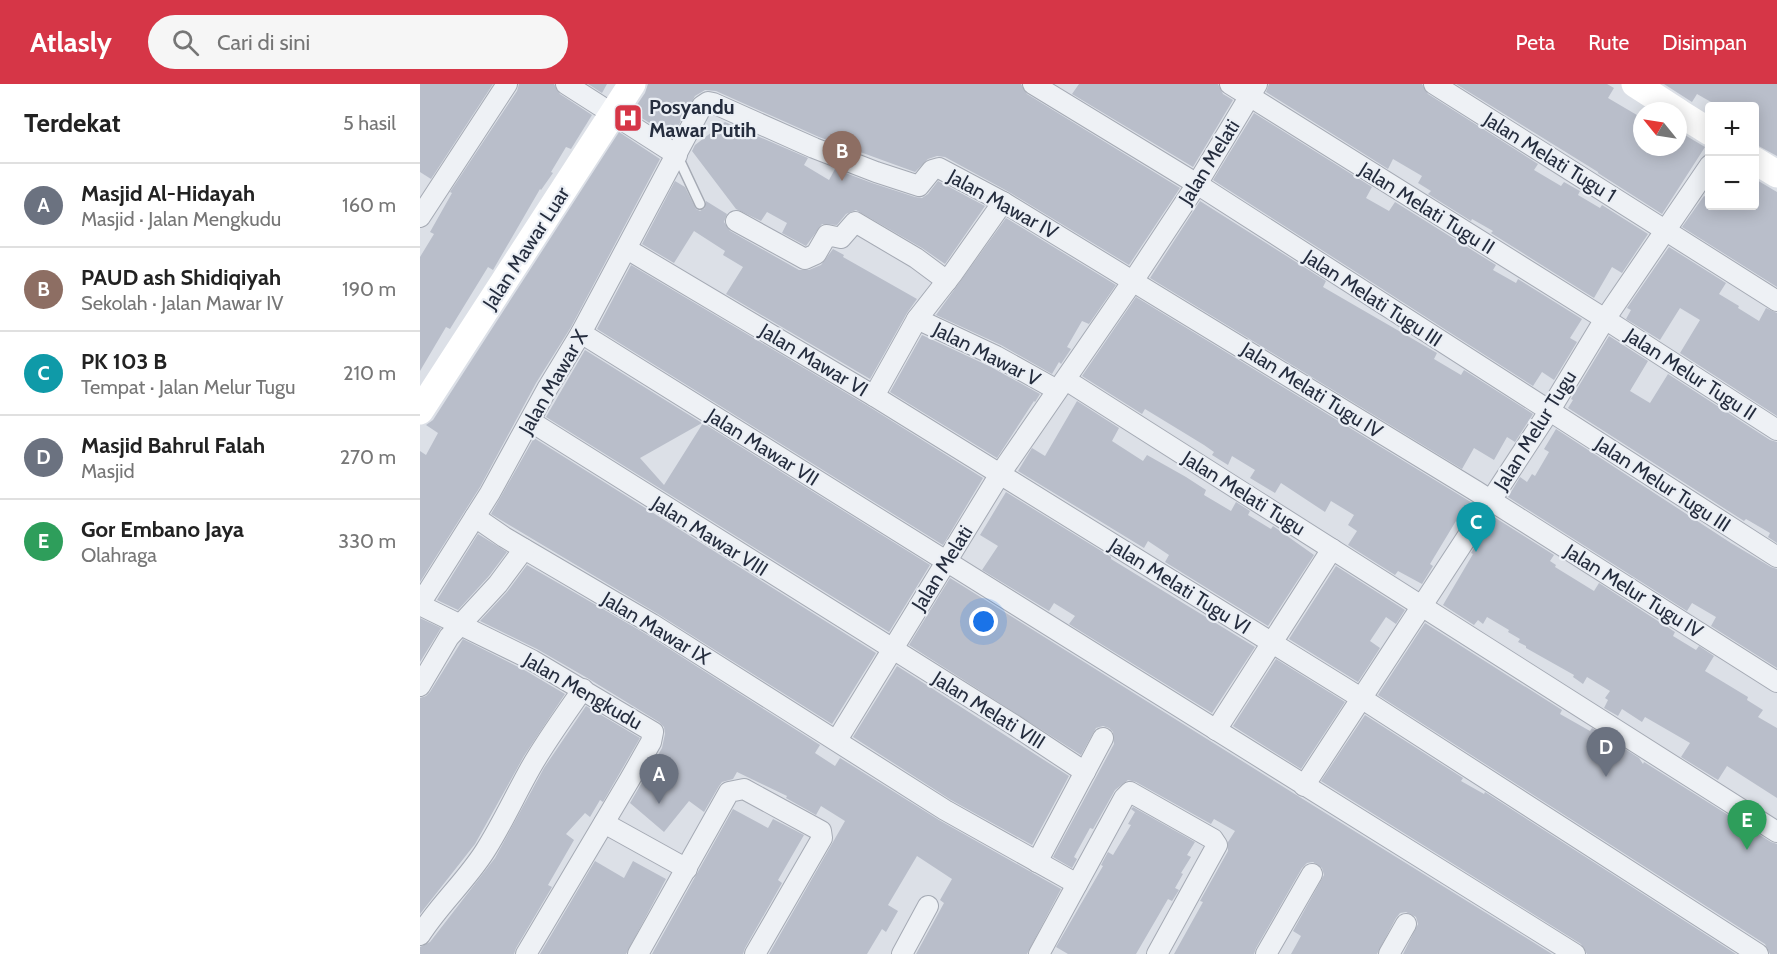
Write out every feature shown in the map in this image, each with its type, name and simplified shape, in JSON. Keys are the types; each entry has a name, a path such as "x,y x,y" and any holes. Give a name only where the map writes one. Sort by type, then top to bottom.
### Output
{"street":[{"path":"420,217 507,84"},
{"path":"566,84 677,155"},
{"name":"Jalan Mawar Luar","path":"420,411 632,84"},
{"name":"Jalan Melati Tugu III","path":"1033,84 1197,184 1550,410"},
{"name":"Jalan Melati Tugu II","path":"1230,84 1253,90 1605,319"},
{"name":"Jalan Melati Tugu 1","path":"1434,84 1777,301"},
{"path":"1635,84 1664,102"},
{"name":"Jalan Melati","path":"837,740 1000,474 1197,184 1253,90"},
{"name":"Jalan Mawar X","path":"420,604 475,517 581,333 702,106 708,102"},
{"name":"Jalan Mawar IV","path":"708,102 814,148 919,186 932,170 939,168 1003,202 1132,281"},
{"path":"1687,117 1705,129"},
{"path":"1759,163 1777,174"},
{"name":"Jalan Melur Tugu","path":"1304,786 1550,410 1605,319 1705,173"},
{"name":"Jalan Mawar V","path":"874,396 918,319 1003,202"},
{"path":"736,221 805,259 816,254 827,235 841,238 855,222 916,258 947,281"},
{"name":"Jalan Mawar VI","path":"627,249 1000,474"},
{"name":"Jalan Melati Tugu IV","path":"1132,281 1490,501"},
{"name":"Jalan Mawar V","path":"918,319 1062,385"},
{"name":"Jalan Melur Tugu II","path":"1605,319 1777,430"},
{"name":"Jalan Mawar VII","path":"581,333 1575,954"},
{"name":"Jalan Melati Tugu","path":"1062,385 1422,605"},
{"name":"Jalan Melur Tugu III","path":"1550,410 1777,557"},
{"name":"Jalan Mawar VIII","path":"530,421 892,649"},
{"name":"Jalan Melati Tugu VI","path":"1000,474 1360,698 1758,954"},
{"name":"Jalan Melur Tugu IV","path":"1490,501 1777,682"},
{"name":"Jalan Mawar IX","path":"475,517 837,740"},
{"path":"420,686 449,637 498,584 524,549"},
{"path":"1216,730 1332,549"},
{"name":"Jalan Mengkudu","path":"420,604 532,660 653,732 651,742 604,823"},
{"path":"1422,605 1777,832"},
{"name":"Jalan Melati VIII","path":"892,649 1085,772"},
{"path":"420,935 451,893 468,876 485,851 533,764 583,689"},
{"path":"1037,862 1103,738"},
{"path":"837,740 945,810 1077,884"},
{"path":"638,954 729,792 744,789 821,831 822,838 755,954"},
{"path":"1039,954 1124,798 1130,792 1213,839 1216,845 1157,954"},
{"path":"526,954 604,823 687,869"},
{"path":"1266,954 1312,874"},
{"path":"902,954 928,906"},
{"path":"1389,954 1406,924"}],"lane":[{"path":"677,155 700,204"}],"building":[{"path":"420,84 493,84 431,179 420,172"},
{"path":"519,84 554,84 560,94 592,115 571,149 566,147 551,172 553,173 540,189 493,270 488,267 450,329 446,327 420,371 420,257 434,234 430,232 452,193 450,192 517,91"},
{"path":"588,84 607,84 602,93"},
{"path":"648,84 1021,84 1027,94 1180,188 1129,265 1009,192 945,157 937,156 928,159 915,172 819,137 716,91 705,90 695,96 672,137 632,112 645,93"},
{"path":"1079,84 1218,84 1223,94 1233,100 1193,167 1072,94"},
{"path":"1269,84 1422,84 1428,94 1538,164 1534,170 1561,186 1564,182 1580,191 1578,195 1600,208 1602,205 1648,234 1622,273 1612,267 1594,298 1491,233 1493,231 1472,219 1471,221 1428,194 1431,191 1418,183 1422,176 1393,159 1388,169 1266,92"},
{"path":"1456,84 1607,84 1614,88 1608,98 1633,113 1633,156 1687,156 1687,136 1705,147 1662,214"},
{"path":"1664,84 1777,84 1777,156 1759,146 1759,102 1711,102 1697,94 1692,102"},
{"path":"1254,113 1372,187 1366,198 1389,211 1395,202 1496,265 1493,270 1516,283 1518,279 1582,319 1570,338 1577,342 1554,380 1542,372 1533,386 1213,180"},
{"path":"725,122 808,158 804,165 829,180 835,169 922,198 938,181 985,206 945,264 856,210 846,214 837,225 822,224 806,246 782,233 787,223 767,212 761,221 736,209 692,151 695,145"},
{"path":"619,132 660,159 571,327 536,383 480,487 420,582 420,451 426,455 438,433 426,425 433,420"},
{"path":"675,181 685,187 696,209 700,211 705,208 706,201 727,214 724,222 730,231 799,270 809,270 821,265 833,249 917,299 870,379 726,294 743,267 723,255 725,251 694,231 674,263 642,244"},
{"path":"1759,181 1777,192 1777,287 1682,227 1704,196 1705,210 1759,210"},
{"path":"1200,201 1326,281 1323,287 1437,353 1434,359 1461,375 1464,370 1533,414 1515,442 1507,437 1494,460 1474,448 1462,469 1150,278"},
{"path":"1006,218 1116,285 1089,324 1082,321 1067,347 1071,349 1052,374 1001,345 936,315"},
{"path":"1669,247 1726,283 1719,294 1759,321 1766,308 1777,313 1777,416 1680,353 1700,320 1680,308 1660,340 1626,319 1631,310 1627,308"},
{"path":"631,265 868,406 983,478 943,545 597,329"},
{"path":"1136,297 1474,504 1461,524 1456,521 1430,564 1433,566 1422,584 1398,571 1395,575 1348,545 1357,531 1348,525 1354,515 1331,501 1325,512 1281,483 1275,493 1250,478 1255,470 1232,456 1228,465 1212,455 1214,452 1204,445 1145,409 1142,414 1082,376"},
{"path":"922,335 991,367 1040,394 997,458 890,392"},
{"path":"1609,336 1648,361 1630,391 1650,403 1668,374 1770,440 1777,442 1777,543 1768,537 1770,533 1746,519 1744,521 1568,408 1573,400 1571,399"},
{"path":"585,350 702,423 640,458 664,485 703,423 930,565 889,632 546,417"},
{"path":"1077,401 1119,428 1112,441 1143,461 1147,455 1186,477 1206,490 1204,495 1231,511 1236,502 1250,511 1248,515 1271,529 1273,526 1314,555 1268,626 1165,562 1169,555 1148,541 1144,548 1018,471 1032,448 1045,456"},
{"path":"1556,429 1731,543 1777,569 1777,668 1711,626 1716,617 1692,603 1687,611 1508,497 1520,477 1527,482 1532,474 1535,476 1549,452 1544,449"},
{"path":"534,438 876,653 832,724 658,614 491,514"},
{"path":"1006,492 1255,647 1212,713 1069,624 1075,616 1054,603 1049,611 982,570 998,546 980,535"},
{"path":"1494,517 1554,555 1550,561 1556,565 1555,567 1594,591 1599,583 1675,632 1673,636 1696,650 1699,646 1714,656 1705,671 1748,697 1747,700 1763,710 1758,717 1777,728 1777,798 1727,766 1718,780 1681,757 1690,743 1645,717 1642,722 1622,709 1618,716 1604,708 1608,700 1605,698 1610,691 1587,677 1583,684 1573,677 1574,675 1526,648 1518,642 1520,639 1508,632 1509,630 1487,617 1483,624 1478,620 1474,625 1443,605 1473,554 1471,553"},
{"path":"478,534 507,552 458,610 437,600"},
{"path":"527,565 646,634 820,745 815,753 835,766 840,758 939,820 1061,889 1027,954 916,954 944,903 940,900 952,879 917,856 888,905 898,911 886,932 882,929 867,954 769,954 845,821 821,806 816,815 786,798 787,796 737,772 733,779 722,782 704,812 689,801 664,832 630,803 662,748 664,727 537,649 480,621 507,592"},
{"path":"1336,566 1405,610 1396,624 1386,617 1370,641 1380,648 1358,682 1289,639"},
{"path":"950,578 1552,954 1403,954 1418,924 1416,917 1406,912 1400,913 1396,918 1377,954 1291,954 1301,936 1293,931 1324,875 1322,868 1313,862 1307,863 1302,868 1254,954 1174,954 1203,902 1200,901 1228,851 1228,842 1235,831 1214,819 1211,824 1136,782 1128,780 1115,790 1093,829 1090,828 1074,857 1077,859 1072,868 1053,857 1114,744 1113,732 1103,726 1096,728 1081,755 909,645"},
{"path":"420,618 441,628 420,662"},
{"path":"1425,623 1562,710 1560,714 1590,731 1592,728 1639,758 1643,764 1644,762 1777,844 1777,954 1770,954 1765,944 1378,695"},
{"path":"463,639 565,694 524,756 475,844 420,914 420,698 430,692"},
{"path":"1276,659 1345,702 1301,769 1233,726"},
{"path":"897,666 1069,776 1032,845 951,800 853,737"},
{"path":"586,706 640,738 603,802 600,800 590,817 585,813 566,834 574,840 548,885 552,887 514,954 420,954 420,947 430,942 495,858 544,768"},
{"path":"1365,715 1463,778 1461,781 1484,794 1485,792 1736,954 1587,954 1581,944 1321,781"},
{"path":"1133,807 1195,842 1187,855 1191,857 1175,888 1179,890 1172,901 1168,899 1136,954 1068,954 1056,947 1103,866 1101,865 1108,852 1113,855 1131,825 1128,824 1135,812 1131,809"},
{"path":"733,809 768,828 773,819 804,835 778,880 782,883 743,954 652,954"},
{"path":"595,861 624,878 633,861 666,879 626,954 540,954"}],"place":[{"name":"Posyandu Mawar Putih","path":"628,118"},
{"name":"PAUD ash Shidiqiyah","path":"842,181"},
{"name":"PK 103 B","path":"1476,552"},
{"name":"Masjid Bahrul Falah","path":"1606,777"},
{"name":"Masjid Al-Hidayah","path":"659,804"},
{"name":"Gor Embano Jaya","path":"1747,850"}]}
